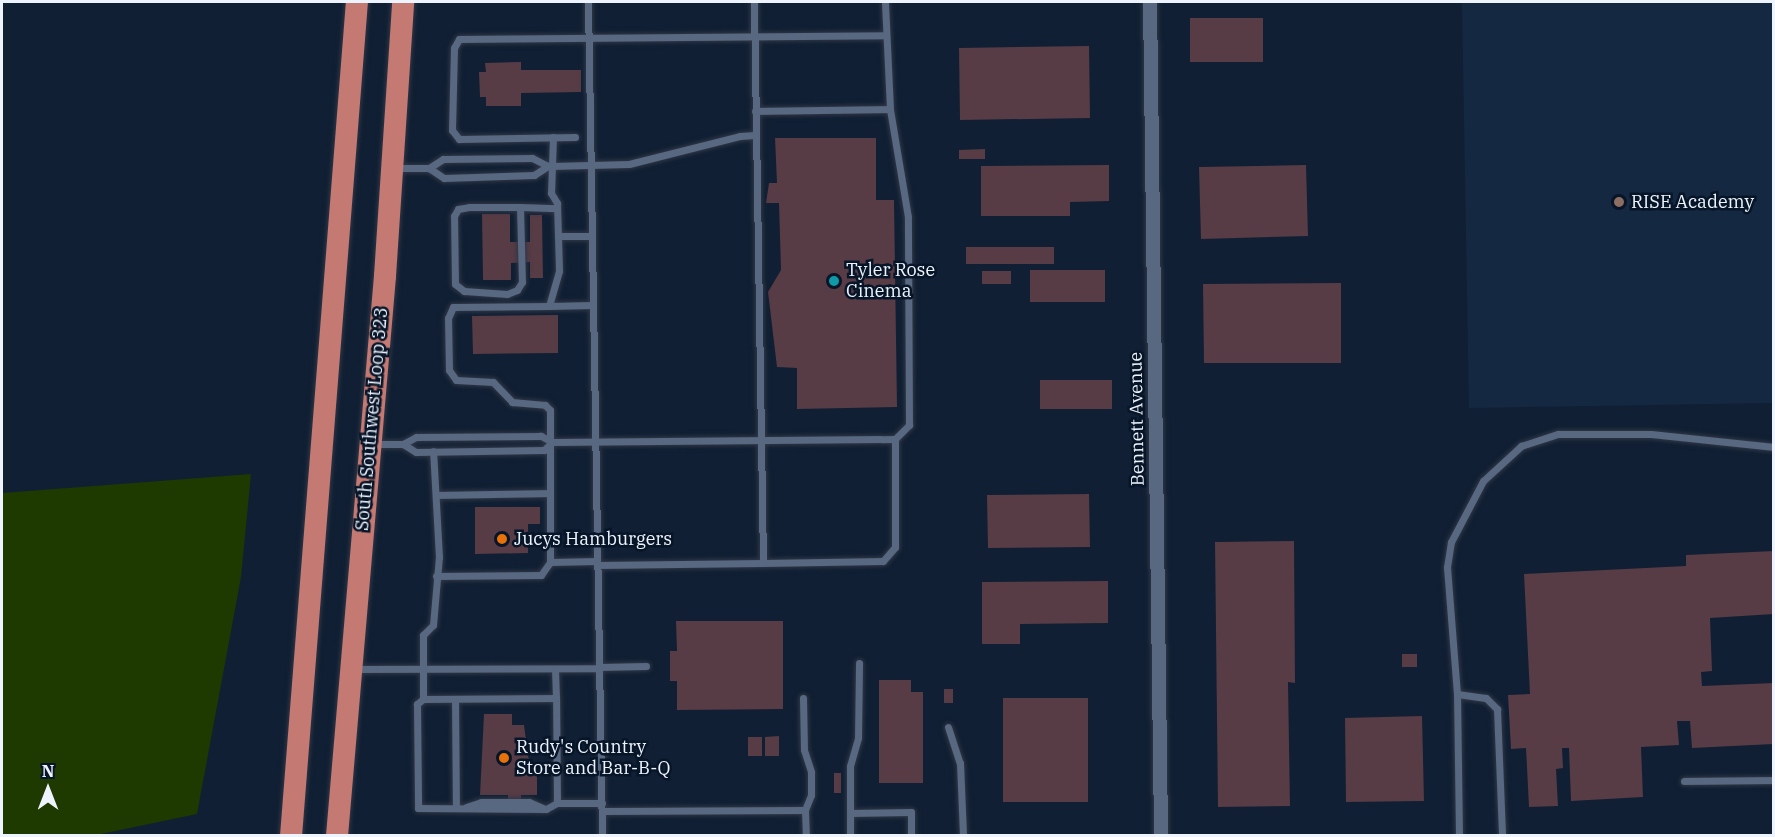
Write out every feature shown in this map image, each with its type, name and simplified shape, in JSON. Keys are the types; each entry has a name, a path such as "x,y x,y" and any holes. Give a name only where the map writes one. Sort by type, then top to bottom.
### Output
{"highway":[{"path":"291,836 357,2"},
{"name":"South Southwest Loop 323","path":"337,836 368,444 385,276 390,168 403,2"}],"street":[{"name":"Bennett Avenue","path":"1150,2 1161,836"}],"lane":[{"path":"588,2 602,836"},
{"path":"754,2 763,563"},
{"path":"368,444 403,444 416,436 541,436 552,442 895,439 909,425 910,282 905,237 908,216 890,109 885,2"},
{"path":"575,137 459,139 452,130 454,48 459,39 886,35"},
{"path":"755,111 890,109"},
{"path":"390,168 429,168 443,159 532,158 550,166 642,162 740,136 756,135"},
{"path":"549,306 550,292 559,271 557,208 551,193 550,166 553,137"},
{"path":"429,168 444,178 534,175 550,166"},
{"path":"520,207 522,282 517,290 507,294 464,291 455,284 454,216 458,209 520,207 557,208"},
{"path":"558,236 591,236"},
{"path":"436,576 541,575 550,562 552,442 550,410 545,405 512,402 493,381 456,380 449,370 447,318 453,307 592,304"},
{"path":"1459,836 1457,694 1448,594 1451,542 1466,508 1503,459 1521,446 1558,434 1651,434 1773,447"},
{"path":"550,562 883,561 895,546 895,439"},
{"path":"403,444 416,452 544,450 552,442"},
{"path":"423,699 423,635 433,625 436,576 438,495 433,451"},
{"path":"438,495 550,493"},
{"path":"850,836 850,766 858,738 859,663"},
{"path":"350,669 555,669 646,666"},
{"path":"555,669 557,803"},
{"path":"1457,694 1492,702 1499,716 1502,836"},
{"path":"556,698 423,699 417,704 418,808 546,809 557,803 602,807 805,810"},
{"path":"803,698 804,750 811,772 811,795 805,810 806,836"},
{"path":"455,699 460,808"},
{"path":"948,727 960,764 963,836"},
{"path":"1684,781 1773,780"},
{"path":"850,813 911,812 911,836"}],"shaded area":[{"name":"RISE Academy","path":"1462,2 1773,2 1773,403 1469,408"}],"green space":[{"path":"251,474 241,577 197,814 96,835 2,835 2,493"}],"building":[{"path":"1190,18 1263,18 1263,62 1190,62"},
{"path":"1089,46 1090,118 960,120 959,48"},
{"path":"521,62 521,70 581,70 581,92 521,93 521,106 486,106 486,97 480,97 479,72 486,72 485,63"},
{"name":"Tyler Rose Cinema","path":"775,138 876,138 876,200 894,200 897,407 797,409 797,368 777,367 768,292 781,270 779,203 766,203 769,183 777,183"},
{"path":"985,149 985,159 959,159 959,150"},
{"path":"1109,165 1109,201 1070,202 1070,216 981,216 981,166"},
{"path":"1306,165 1308,236 1201,239 1199,167"},
{"path":"482,214 510,214 510,242 530,242 530,215 542,215 543,278 530,278 530,262 511,263 511,280 483,280"},
{"path":"966,247 1054,247 1054,264 966,264"},
{"path":"1030,270 1105,270 1105,302 1030,302"},
{"path":"982,271 1011,271 1011,284 982,284"},
{"path":"1341,283 1341,363 1204,363 1203,284"},
{"path":"558,315 558,353 473,354 472,316"},
{"path":"1040,380 1112,380 1112,409 1040,409"},
{"path":"1089,494 1090,547 988,548 987,495"},
{"name":"Jucys Hamburgers","path":"475,507 540,507 540,524 528,524 528,553 475,554"},
{"path":"1294,541 1295,683 1288,682 1290,806 1218,807 1215,542"},
{"path":"1774,551 1774,614 1710,618 1712,671 1701,672 1702,686 1774,683 1774,744 1692,748 1690,721 1677,721 1679,745 1641,747 1643,797 1571,801 1569,748 1562,748 1563,768 1556,769 1558,806 1529,807 1526,748 1511,749 1508,695 1530,694 1524,574 1686,566 1686,555"},
{"path":"1108,581 1108,623 1020,624 1020,644 982,644 982,582"},
{"path":"676,621 783,621 783,709 677,710 677,681 670,681 670,651 677,651"},
{"path":"1402,654 1417,654 1417,667 1402,667"},
{"path":"879,680 911,680 911,692 923,692 923,783 879,783"},
{"path":"944,689 953,689 953,703 944,703"},
{"path":"1003,698 1088,698 1088,802 1003,802"},
{"name":"Rudy's Country Store and Bar-B-Q","path":"484,714 512,714 512,725 524,725 529,762 537,762 537,795 521,795 521,799 508,801 508,795 480,795"},
{"path":"1422,716 1424,801 1346,802 1345,718"},
{"path":"779,736 779,756 765,756 765,737"},
{"path":"748,737 762,737 762,756 748,756"},
{"path":"834,773 841,773 841,793 834,793"}],"place":[{"name":"RISE Academy","path":"1619,202"},
{"name":"Tyler Rose Cinema","path":"834,281"},
{"name":"Jucys Hamburgers","path":"502,539"},
{"name":"Rudy's Country Store and Bar-B-Q","path":"504,758"}]}
